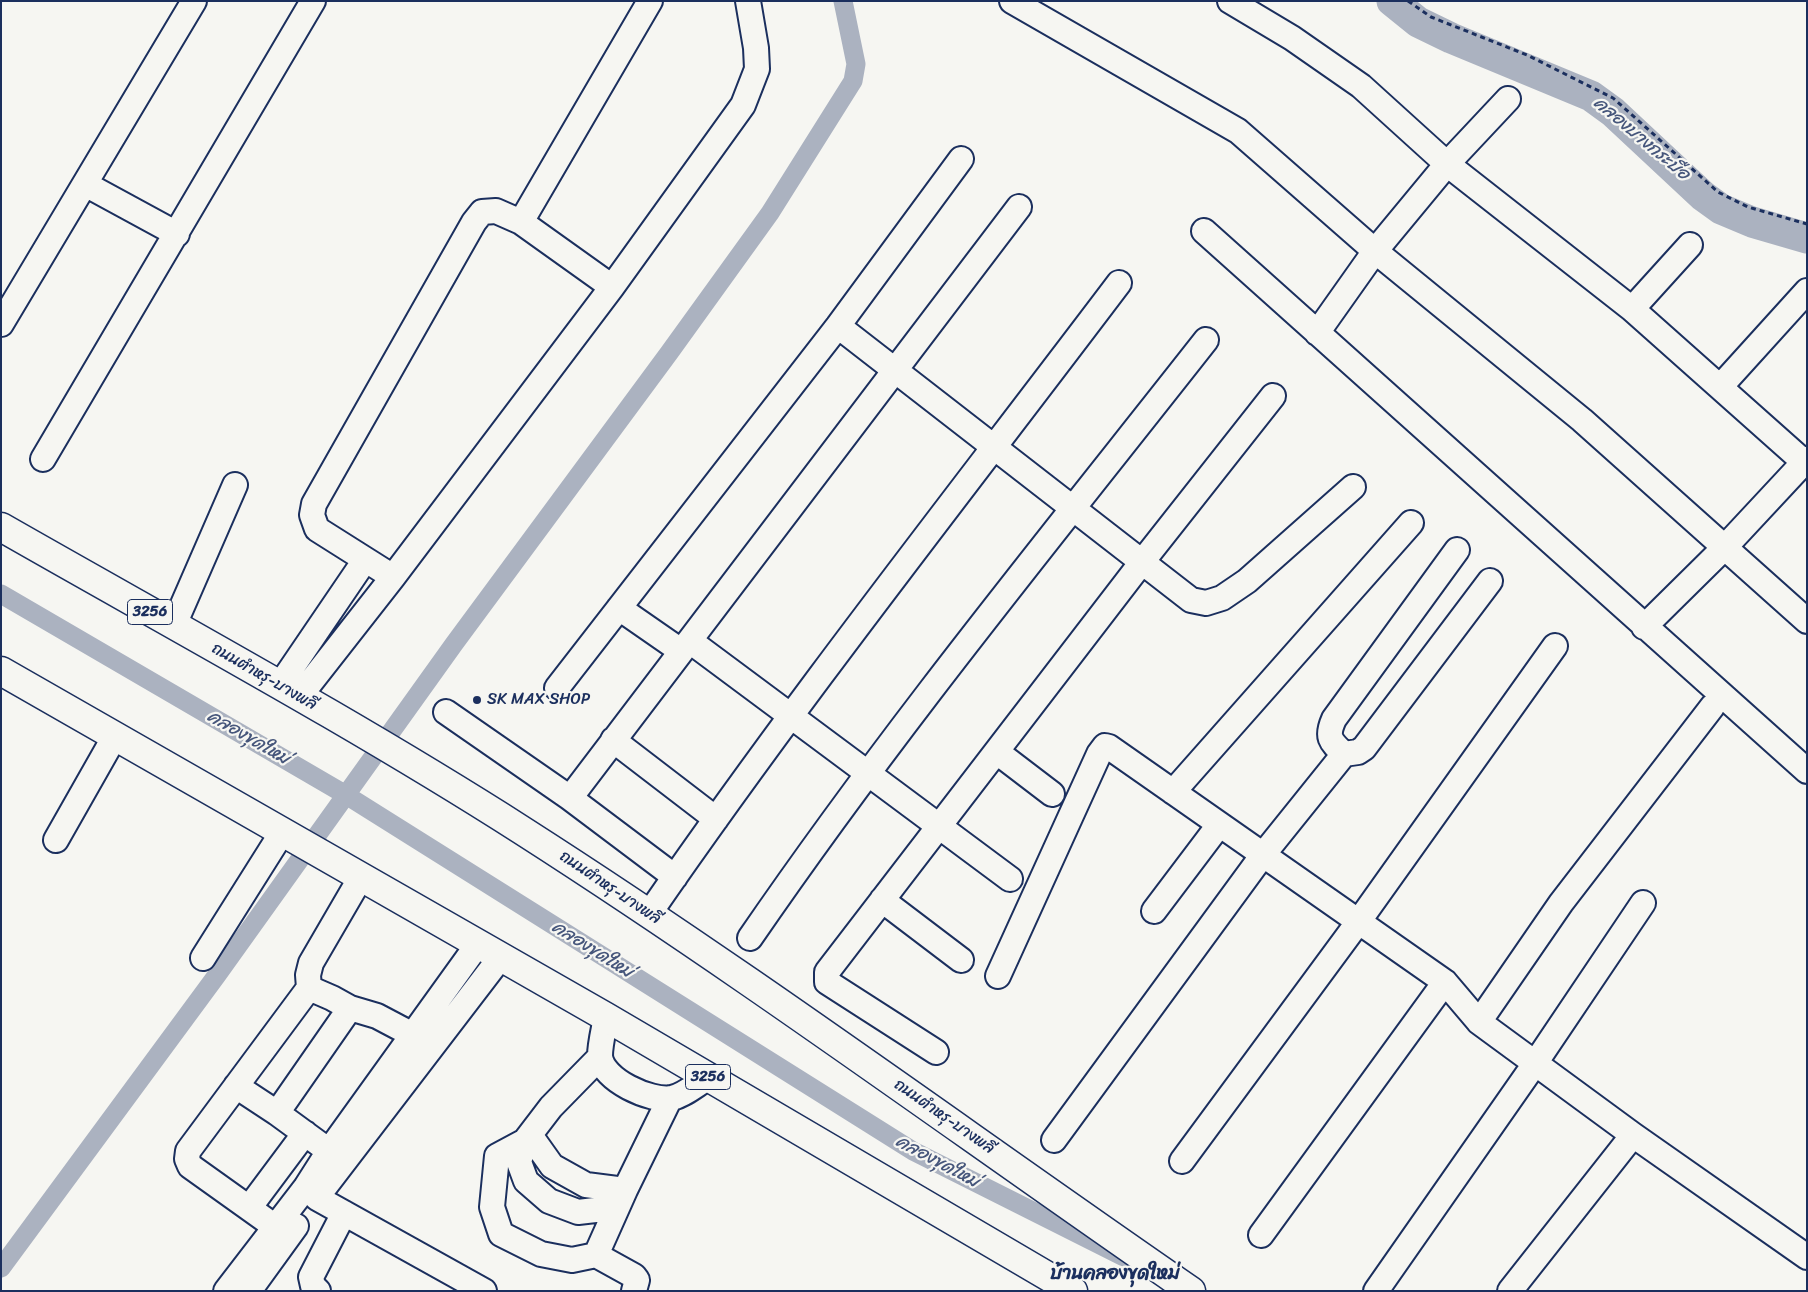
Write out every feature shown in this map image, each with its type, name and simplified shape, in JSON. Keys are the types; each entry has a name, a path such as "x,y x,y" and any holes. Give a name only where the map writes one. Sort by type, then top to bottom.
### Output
{"main road":[{"name":"ถนนตำหรุ-บางพลี","path":"1,528 290,691 514,826 649,914 893,1081 1191,1291"},
{"name":"3256","path":"3,675 115,736 606,1017 1073,1291"}],"street":[{"path":"1,324 194,1"},
{"path":"43,459 314,1"},
{"path":"521,222 650,1"},
{"path":"290,691 393,577 612,287 743,105 757,69 756,48 748,1"},
{"path":"1012,1 1208,112 1238,131 1374,251 1582,420 1807,621"},
{"path":"1230,1 1292,38 1361,86 1448,164 1632,309 1805,460 1725,547 1644,627"},
{"path":"1317,333 1374,251 1448,164 1508,99"},
{"path":"557,688 838,326 960,160"},
{"path":"85,184 176,234"},
{"path":"570,798 1019,207"},
{"path":"393,577 317,529 312,515 314,504 474,222 482,212 496,211 521,222 612,287"},
{"path":"1204,231 1807,771"},
{"path":"1632,309 1690,245"},
{"path":"649,914 716,819 1118,283"},
{"path":"1720,387 1807,291"},
{"path":"838,326 1192,600 1206,603 1222,598 1247,581 1353,487"},
{"path":"750,938 937,682 1206,340"},
{"path":"936,1052 827,982 828,972 1142,562 1273,396"},
{"path":"174,625 235,485"},
{"path":"1173,792 1411,523"},
{"path":"1344,754 1330,738 1329,730 1334,719 1458,550"},
{"path":"290,691 365,560"},
{"path":"1054,1140 1262,856 1344,754 1358,752 1364,748 1490,582"},
{"path":"619,608 686,646 792,718 1010,879"},
{"path":"1182,1161 1359,920 1556,646"},
{"path":"1479,1022 1561,903 1712,707"},
{"path":"446,712 570,798 675,877"},
{"path":"56,840 115,736"},
{"path":"613,740 716,819"},
{"path":"998,976 1065,826 1105,746 1117,752 1262,856 1359,920 1445,982 1479,1022 1633,1135 1807,1257"},
{"path":"997,752 1052,794"},
{"path":"1154,911 1220,825"},
{"path":"203,958 284,832"},
{"path":"282,1232 190,1166 187,1159 188,1151 309,988 308,975 311,963 351,871"},
{"path":"882,900 961,960"},
{"path":"1376,1291 1536,1062 1643,903"},
{"path":"249,1291 306,1187 329,1151 413,1035 489,951"},
{"path":"226,1291 317,1198 489,951"},
{"path":"1261,1235 1445,982"},
{"path":"309,988 350,1008 377,1016 413,1035"},
{"path":"277,1113 350,1008"},
{"path":"606,1017 600,1057 607,1073 633,1090 657,1097 670,1098 681,1095 709,1077"},
{"path":"600,1057 551,1107 527,1138 519,1162 526,1181 549,1201 578,1212 604,1209 624,1190"},
{"path":"236,1086 329,1151"},
{"path":"596,1255 595,1251 670,1098"},
{"path":"249,1208 305,1133"},
{"path":"1510,1291 1633,1135"},
{"path":"527,1138 552,1166 586,1186 624,1190"},
{"path":"527,1138 497,1156 492,1207 502,1234 541,1254 572,1260 596,1255 634,1276 637,1280 634,1291"},
{"path":"317,1198 484,1291"},
{"path":"318,1291 313,1286 311,1277 344,1213"}],"path":[{"path":"1408,1 1431,17 1527,55 1613,98 1718,192 1748,207 1807,224"}],"waterway":[{"path":"1,1268 217,975 454,644 770,213 853,81 856,64 843,1"},
{"name":"คลองบางกระบือ","path":"1392,1 1418,22 1451,38 1591,96 1613,112 1703,196 1721,209 1752,222 1807,238"},
{"name":"คลองขุดใหม่","path":"1,594 346,795 913,1151 1124,1257"}],"place":[{"name":"SK MAX SHOP","path":"477,700"}],"district":[{"name":"บ้านคลองขุดใหม่","path":"1115,1274"}]}
